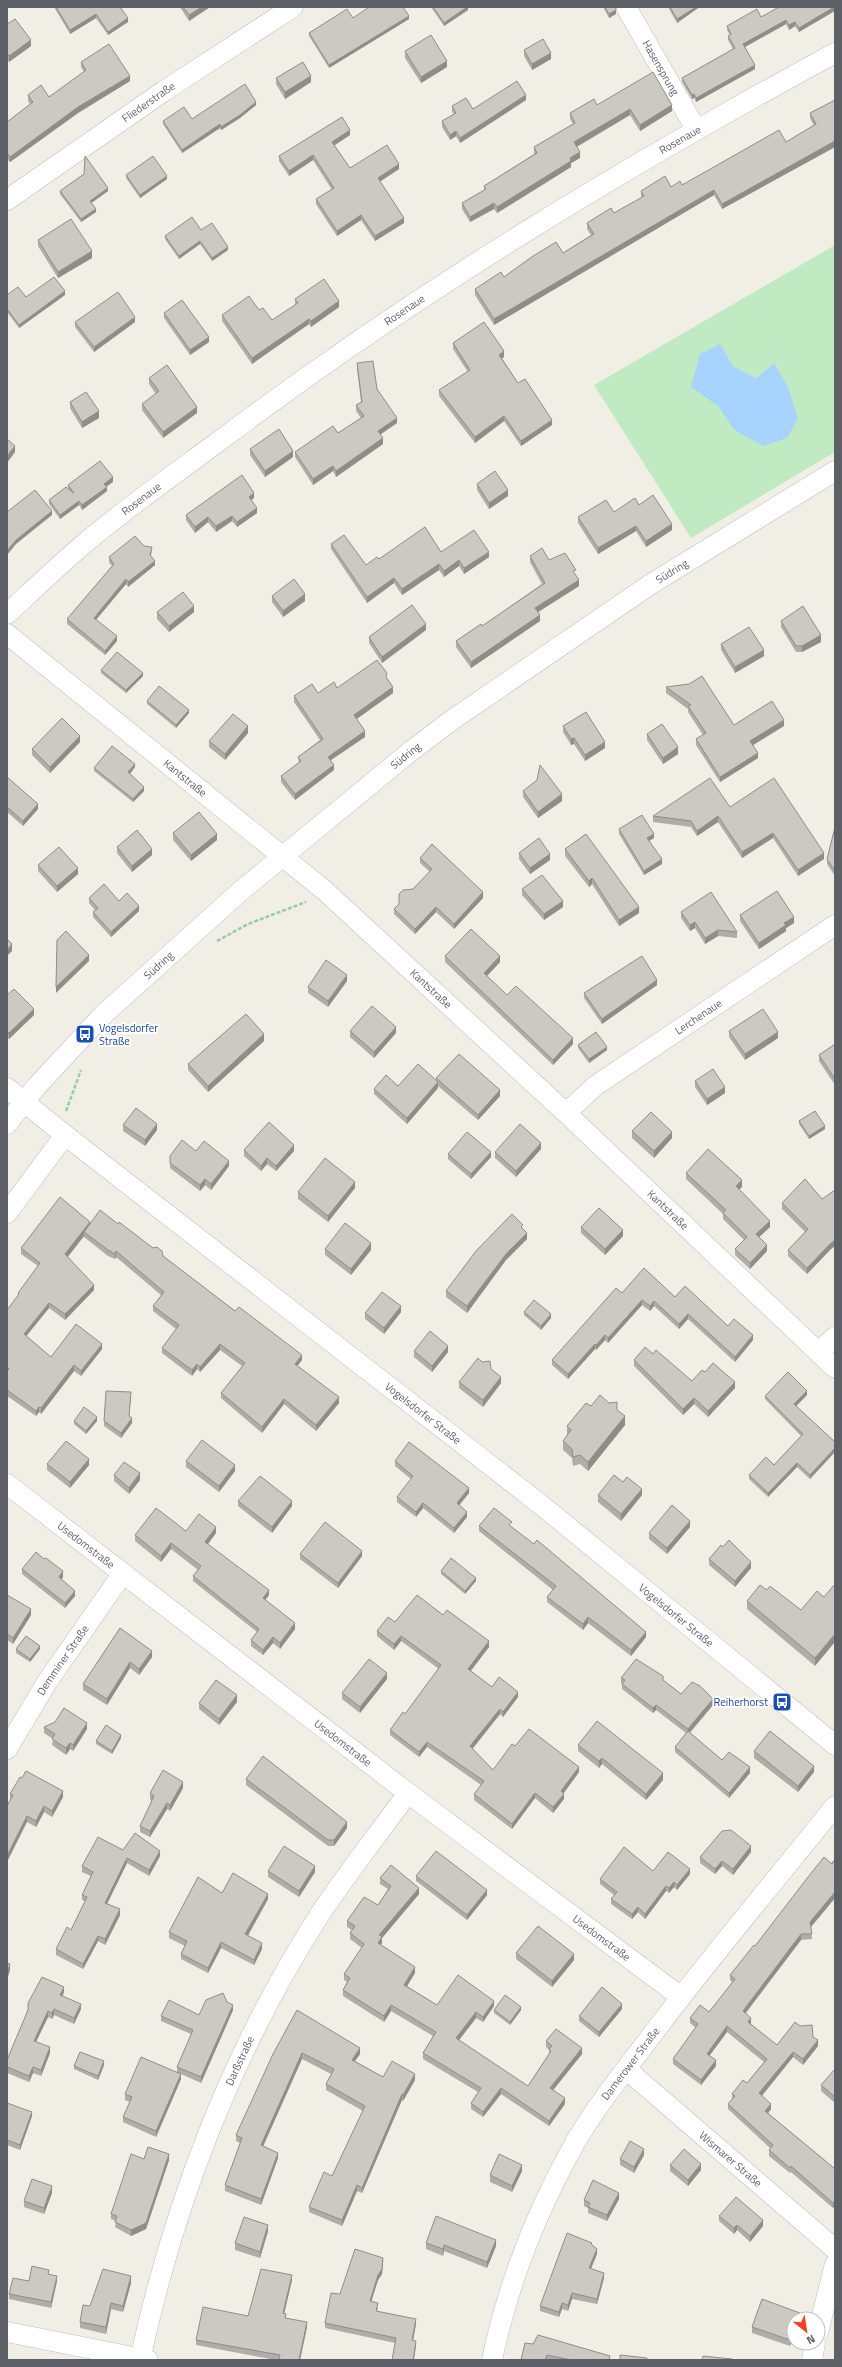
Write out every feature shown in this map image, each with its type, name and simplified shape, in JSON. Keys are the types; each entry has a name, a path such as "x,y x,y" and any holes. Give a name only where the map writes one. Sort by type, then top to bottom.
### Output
{"street":[{"name":"Fliederstraße","path":"7,200 146,103 293,7"},
{"name":"Hasensprung","path":"626,7 696,129"},
{"name":"Rosenaue","path":"7,614 86,542 273,401 419,299 552,215 696,129 835,53"},
{"name":"Südring","path":"7,1124 24,1101 103,1015 283,857 411,751 448,723 651,584 835,470"},
{"name":"Kantstraße","path":"7,634 329,895 566,1113 819,1351 835,1368"},
{"name":"Lerchenaue","path":"566,1113 595,1086 835,925"},
{"name":"Vogelsdorfer Straße","path":"7,1088 65,1135 540,1504 835,1745"},
{"path":"7,1213 65,1135"},
{"path":"819,1351 835,1337"},
{"name":"Usedomstraße","path":"7,1484 408,1793 681,1997"},
{"name":"Demminer Straße","path":"7,1749 47,1682 123,1573"},
{"name":"Darßstraße","path":"143,2360 161,2275 180,2211 202,2150 241,2059 280,1981 315,1922 408,1793"},
{"name":"Damerower Straße","path":"492,2360 515,2279 559,2173 595,2111 681,1997 835,1806"},
{"name":"Wismarer Straße","path":"626,2069 835,2250"},
{"path":"823,2311 835,2264"},
{"path":"7,2332 143,2360"}],"path":[{"path":"215,942 248,924 313,899"},
{"path":"66,1111 80,1071 85,1066"}],"green space":[{"path":"835,245 835,452 691,538 594,385","holes":["774,363 733,429 719,407 733,366 756,378"]}],"water":[{"path":"720,344 733,366 756,378 774,363 788,387 798,419 787,438 763,446 733,429 719,407 691,387 700,354"}],"building":[{"path":"56,7 120,7 128,18 108,32 96,14 70,30"},
{"path":"183,7 202,7 189,15"},
{"path":"369,7 403,7 409,16 329,65 309,33 347,9 353,18"},
{"path":"433,7 467,7 444,23"},
{"path":"605,7 616,7 616,10 609,14"},
{"path":"670,7 696,7 677,19"},
{"path":"779,7 834,7 799,28 795,22 789,25 786,20 743,44 755,65 696,98 694,94 692,95 682,78 735,48 728,36 731,34 727,26 757,9 761,17"},
{"path":"15,19 31,40 9,56 7,53 7,23"},
{"path":"431,35 447,61 421,77 405,51"},
{"path":"543,39 551,53 532,64 524,50"},
{"path":"109,44 130,76 78,107 10,157 7,153 7,122 33,102 28,95 41,85 49,97 86,70 81,62"},
{"path":"303,62 311,76 285,92 276,78"},
{"path":"653,72 672,105 640,125 630,109 574,142 580,152 570,158 571,161 497,207 494,203 470,217 462,203 486,189 484,186 537,153 534,147 575,123 570,113 594,99 597,105"},
{"path":"517,81 526,95 460,138 456,131 450,135 442,121 456,113 452,106 466,98 473,109"},
{"path":"245,84 256,102 240,115 221,127 220,124 182,150 163,121 184,107 192,119"},
{"path":"835,100 835,141 722,204 714,190 494,319 475,289 501,272 504,277 533,256 556,242 563,253 594,234 587,223 611,208 614,213 644,196 641,191 665,176 671,187 680,181 682,185 779,130 786,142 816,124 810,113"},
{"path":"342,117 350,130 332,142 350,168 387,145 399,164 378,178 404,218 375,236 361,215 337,231 316,199 334,188 313,155 289,171 279,156"},
{"path":"85,156 108,188 90,201 96,209 81,219 60,191 84,174"},
{"path":"153,156 167,176 140,195 126,175"},
{"path":"192,217 201,230 212,223 228,247 212,258 200,241 179,256 165,236"},
{"path":"71,219 92,251 58,272 38,240"},
{"path":"54,277 65,291 19,325 7,309 7,295 18,287 26,297"},
{"path":"324,279 339,301 311,321 309,319 252,358 222,315 249,296 259,310 263,308 272,320 298,303 295,299"},
{"path":"118,292 135,317 94,347 75,322"},
{"path":"182,300 209,337 190,350 164,313"},
{"path":"484,322 504,351 499,355 518,383 525,379 552,420 521,441 504,416 475,437 439,390 470,370 453,343"},
{"path":"373,361 377,389 397,418 378,431 383,438 336,471 333,466 313,479 295,452 333,426 338,433 364,416 356,405 362,402 357,363"},
{"path":"167,365 197,407 163,432 142,404 159,391 149,378"},
{"path":"86,392 99,411 82,422 70,402"},
{"path":"279,429 293,451 265,471 250,449"},
{"path":"7,439 15,446 7,456"},
{"path":"100,461 113,477 104,484 107,487 82,505 79,501 60,515 49,500 66,487 74,493 68,485"},
{"path":"495,471 508,490 489,503 477,484"},
{"path":"242,475 254,493 249,497 257,508 237,522 232,516 216,526 208,517 195,527 186,515"},
{"path":"35,490 52,511 16,540 7,551 7,512"},
{"path":"653,495 672,524 646,541 636,526 598,548 578,517 606,500 614,512 635,498 639,505"},
{"path":"425,527 441,552 474,530 489,552 464,568 459,560 444,571 439,564 402,589 394,578 367,597 331,544 344,535 366,565 377,557 379,559"},
{"path":"135,536 144,546 152,547 150,555 155,561 128,582 126,579 94,618 117,636 105,651 67,619 114,564 109,557"},
{"path":"542,548 549,560 565,553 576,570 573,571 579,580 535,608 540,615 471,662 456,641 481,624 482,626 545,583 530,556"},
{"path":"294,579 305,594 283,611 272,596"},
{"path":"183,592 194,606 169,626 157,612"},
{"path":"412,605 426,624 382,657 369,637"},
{"path":"803,606 821,635 802,646 796,646 781,621"},
{"path":"749,627 764,650 735,667 721,644"},
{"path":"117,652 143,673 126,690 101,670"},
{"path":"377,660 387,673 386,677 393,687 354,715 365,731 328,757 334,765 295,794 281,776 301,761 298,757 323,739 294,696 312,684 318,693 334,682 337,688"},
{"path":"702,676 734,725 772,701 784,720 750,741 758,753 720,777 696,739 706,733 688,706 691,705 666,687 689,684"},
{"path":"159,686 189,710 176,725 147,701"},
{"path":"586,712 605,742 585,755 574,738 571,739 563,726"},
{"path":"233,714 248,726 225,754 209,741"},
{"path":"62,718 80,736 50,767 32,749"},
{"path":"662,724 678,747 663,758 647,734"},
{"path":"112,746 135,764 128,772 144,787 133,799 94,768"},
{"path":"540,765 562,794 538,812 523,791 537,780"},
{"path":"7,777 38,804 23,821 7,807"},
{"path":"710,778 730,807 774,778 824,853 798,870 773,833 742,852 718,816 697,831 691,821 653,816"},
{"path":"199,812 217,834 191,855 173,833"},
{"path":"642,815 654,834 647,838 662,859 644,871 619,829"},
{"path":"835,827 835,871 827,859"},
{"path":"137,830 152,849 132,866 117,847"},
{"path":"586,834 639,907 619,920 592,878 589,881 565,849"},
{"path":"539,838 550,854 530,868 519,853"},
{"path":"432,844 483,892 454,924 436,907 415,929 394,909 399,904 399,894 403,890 413,889 432,869 420,858"},
{"path":"59,847 78,868 57,886 38,865"},
{"path":"542,875 563,901 544,914 522,889"},
{"path":"104,884 119,901 127,893 139,906 111,932 93,912 98,908 89,898"},
{"path":"777,891 794,917 784,923 786,925 759,943 740,915"},
{"path":"711,892 737,932 718,930 705,938 695,922 690,925 681,912"},
{"path":"471,929 500,956 484,973 507,995 516,986 573,1038 553,1060 445,956"},
{"path":"66,931 89,955 56,987 57,940"},
{"path":"7,939 12,944 7,950"},
{"path":"642,956 657,980 602,1019 584,993"},
{"path":"326,960 347,975 328,1001 308,987"},
{"path":"14,989 34,1009 9,1033 7,1031 7,995"},
{"path":"372,1006 396,1027 374,1052 350,1031"},
{"path":"763,1009 778,1032 745,1054 729,1031"},
{"path":"246,1014 264,1034 208,1086 188,1064"},
{"path":"596,1032 607,1047 589,1059 578,1045"},
{"path":"835,1044 835,1079 819,1055"},
{"path":"459,1054 500,1090 478,1115 436,1078"},
{"path":"418,1064 438,1082 407,1118 374,1089 386,1075 398,1086"},
{"path":"713,1069 725,1087 707,1099 695,1081"},
{"path":"136,1108 157,1124 145,1140 123,1125"},
{"path":"815,1111 825,1126 809,1136 799,1121"},
{"path":"651,1112 672,1132 654,1151 632,1131"},
{"path":"269,1122 294,1145 276,1166 267,1158 261,1166 244,1150"},
{"path":"520,1124 541,1143 516,1171 495,1152"},
{"path":"467,1132 491,1152 471,1174 448,1154"},
{"path":"182,1140 196,1151 204,1141 229,1161 211,1184 205,1179 200,1185 170,1163 170,1156"},
{"path":"708,1149 742,1180 736,1186 770,1221 756,1234 767,1245 750,1263 735,1249 747,1237 723,1213 726,1210 686,1173"},
{"path":"325,1158 355,1182 328,1216 298,1192"},
{"path":"805,1179 822,1199 835,1190 835,1240 807,1268 788,1250 808,1229 782,1203"},
{"path":"60,1197 90,1222 65,1254 94,1285 65,1314 49,1303 24,1334 51,1357 76,1324 102,1344 81,1371 74,1365 41,1408 39,1407 36,1411 7,1390 7,1371 9,1369 7,1367 7,1310 40,1263 21,1248"},
{"path":"599,1208 623,1230 605,1249 581,1227"},
{"path":"100,1210 118,1224 119,1222 153,1248 157,1247 162,1251 163,1256 235,1311 239,1307 302,1355 295,1364 339,1397 316,1425 284,1399 262,1427 221,1393 245,1363 220,1344 200,1367 197,1364 192,1370 162,1348 179,1325 153,1306 164,1292 116,1251 115,1254 108,1250 84,1232"},
{"path":"512,1214 523,1225 521,1227 527,1233 506,1254 467,1306 446,1291 476,1251"},
{"path":"345,1223 371,1243 351,1269 325,1249"},
{"path":"644,1268 675,1297 685,1286 728,1326 734,1319 753,1335 735,1357 688,1314 679,1324 654,1301 650,1306 642,1300 608,1338 605,1335 596,1345 595,1344 568,1374 552,1360 616,1288 622,1293"},
{"path":"382,1292 401,1306 384,1328 365,1313"},
{"path":"534,1300 551,1314 541,1326 524,1312"},
{"path":"430,1331 448,1346 432,1366 414,1351"},
{"path":"645,1347 653,1354 656,1350 692,1381 702,1370 705,1372 713,1363 735,1382 708,1411 694,1398 683,1409 634,1360"},
{"path":"478,1358 482,1362 490,1361 491,1369 501,1377 483,1400 459,1382"},
{"path":"788,1372 807,1391 794,1404 835,1442 835,1448 810,1475 797,1463 768,1493 749,1475 766,1457 774,1465 803,1434 765,1396"},
{"path":"106,1391 131,1392 129,1416 132,1418 121,1433 104,1421"},
{"path":"600,1395 609,1403 617,1402 617,1410 625,1416 588,1462 580,1455 573,1457 572,1449 563,1441 571,1430 567,1426 586,1403 591,1406"},
{"path":"84,1407 97,1417 86,1431 74,1421"},
{"path":"202,1440 235,1465 219,1486 186,1461"},
{"path":"66,1441 89,1459 70,1482 47,1464"},
{"path":"409,1442 469,1488 457,1503 467,1512 454,1528 423,1503 416,1512 397,1497 413,1476 395,1461"},
{"path":"124,1462 140,1473 129,1488 114,1475"},
{"path":"614,1475 623,1482 627,1477 642,1489 621,1514 598,1495"},
{"path":"260,1476 292,1501 272,1527 238,1501"},
{"path":"672,1505 690,1521 667,1548 649,1533"},
{"path":"156,1508 186,1531 199,1514 216,1527 205,1542 269,1590 263,1598 295,1623 280,1643 273,1637 263,1650 251,1640 259,1629 193,1576 201,1566 171,1543 161,1556 135,1535"},
{"path":"494,1508 512,1522 509,1525 534,1544 537,1540 646,1632 631,1650 588,1617 583,1624 547,1597 556,1586 479,1526"},
{"path":"325,1522 362,1551 338,1583 300,1554"},
{"path":"729,1540 751,1562 735,1581 709,1559 721,1545 723,1547"},
{"path":"36,1552 63,1571 59,1577 75,1591 65,1603 22,1569"},
{"path":"451,1558 476,1578 465,1591 441,1571"},
{"path":"835,1584 835,1634 815,1658 747,1601 760,1585 767,1590 770,1586 801,1610 817,1591 824,1597"},
{"path":"7,1595 31,1609 13,1638 7,1634"},
{"path":"417,1595 443,1615 447,1610 489,1641 468,1669 492,1687 499,1677 518,1692 503,1712 500,1709 470,1746 493,1770 512,1744 515,1746 529,1729 579,1767 561,1791 564,1794 553,1807 535,1793 512,1824 474,1794 484,1781 427,1742 419,1752 390,1730 403,1712 405,1714 441,1665 401,1636 394,1644 377,1631 388,1617 395,1622"},
{"path":"120,1628 152,1651 139,1669 130,1662 107,1699 83,1684"},
{"path":"26,1636 40,1646 30,1659 16,1649"},
{"path":"369,1659 387,1673 360,1707 342,1693"},
{"path":"636,1659 663,1676 663,1680 681,1694 692,1682 700,1686 713,1699 688,1729 656,1705 653,1708 622,1684 625,1680 621,1678"},
{"path":"216,1680 237,1695 219,1719 199,1703"},
{"path":"64,1708 87,1723 73,1745 70,1743 66,1748 52,1739 55,1734 44,1727 55,1722"},
{"path":"597,1721 663,1773 646,1794 602,1758 599,1761 578,1745"},
{"path":"106,1725 121,1735 112,1751 96,1741"},
{"path":"688,1731 722,1760 729,1752 750,1767 729,1793 675,1747"},
{"path":"770,1731 814,1766 798,1786 754,1751"},
{"path":"263,1756 347,1822 334,1840 328,1840 246,1779"},
{"path":"163,1770 183,1782 170,1805 167,1803 150,1831 140,1826 154,1796 150,1793"},
{"path":"26,1771 63,1791 52,1811 44,1806 36,1821 27,1816 7,1856 7,1806 13,1795 10,1794 20,1777 22,1778"},
{"path":"731,1830 751,1846 733,1869 722,1861 715,1869 700,1857 722,1831"},
{"path":"135,1833 160,1851 149,1870 127,1858 105,1903 120,1909 105,1939 98,1936 83,1964 56,1949 67,1927 71,1930 87,1897 82,1895 93,1872 82,1866 98,1837 123,1850"},
{"path":"284,1846 315,1866 299,1891 268,1871"},
{"path":"624,1847 653,1871 668,1852 690,1869 677,1885 674,1882 669,1888 666,1886 645,1914 638,1907 632,1914 611,1899 617,1892 600,1879"},
{"path":"436,1851 487,1890 467,1915 416,1876"},
{"path":"824,1857 832,1864 835,1859 835,1892 810,1922 812,1934 801,1934 743,2011 751,2018 748,2022 777,2045 795,2022 800,2026 812,2025 813,2037 818,2040 803,2059 793,2052 759,2093 771,2104 765,2111 835,2168 835,2201 833,2203 791,2166 790,2168 769,2150 773,2145 728,2104 735,2096 732,2094 743,2080 747,2083 767,2059 727,2026 707,2054 716,2060 701,2080 673,2059 698,2024 690,2018 700,2005 709,2012 735,1979 730,1975 754,1945 755,1946"},
{"path":"391,1865 419,1888 379,1935 382,1937 378,1943 415,1967 404,1985 437,2005 458,1975 494,2001 483,2017 476,2012 456,2038 528,2086 551,2051 549,2049 552,2046 546,2041 556,2029 582,2048 550,2088 565,2098 549,2121 501,2088 483,2112 471,2103 481,2088 423,2053 436,2032 391,2005 384,2016 343,1990 350,1978 344,1974 364,1944 350,1933 355,1926 347,1921 364,1897 378,1905 391,1886 380,1878"},
{"path":"233,1873 268,1894 245,1934 262,1943 254,1960 221,1942 208,1968 181,1954 187,1941 169,1932 198,1877 222,1893"},
{"path":"538,1926 574,1954 552,1981 516,1953"},
{"path":"7,1963 10,1964 7,1973"},
{"path":"42,1977 64,1987 60,1995 81,2004 74,2018 54,2009 52,2013 48,2011 34,2041 50,2047 41,2070 33,2067 29,2076 7,2067 7,2060 28,2010 28,2003"},
{"path":"602,1987 622,2004 599,2032 579,2016"},
{"path":"223,1993 227,2002 233,2005 201,2077 177,2067 193,2030 161,2016 169,2000 199,2015 206,2000"},
{"path":"505,1995 521,2007 510,2022 494,2010"},
{"path":"297,2010 360,2048 352,2060 383,2077 392,2061 415,2074 403,2095 402,2094 362,2188 357,2185 342,2220 309,2207 324,2172 332,2176 365,2106 326,2084 334,2069 302,2053 261,2145 278,2153 261,2199 225,2185 242,2138 236,2135 273,2054"},
{"path":"80,2052 104,2061 98,2076 74,2066"},
{"path":"141,2057 181,2074 156,2131 123,2117 132,2097 125,2094"},
{"path":"834,2070 835,2071 835,2097 821,2085"},
{"path":"7,2103 32,2112 20,2145 7,2140"},
{"path":"630,2141 644,2149 634,2167 620,2159"},
{"path":"148,2147 169,2154 146,2223 131,2230 115,2222 117,2216 111,2214 131,2154 144,2159"},
{"path":"684,2149 701,2164 688,2180 670,2165"},
{"path":"499,2154 522,2165 512,2186 490,2175"},
{"path":"32,2179 52,2186 44,2208 24,2201"},
{"path":"593,2180 619,2193 607,2215 588,2207 590,2203 584,2200"},
{"path":"736,2197 763,2220 750,2236 737,2225 734,2228 719,2216"},
{"path":"436,2216 496,2240 487,2262 444,2245 443,2249 426,2243"},
{"path":"244,2217 268,2225 260,2252 235,2243"},
{"path":"567,2233 592,2243 591,2244 597,2249 589,2268 604,2273 597,2299 572,2293 568,2305 562,2303 559,2312 540,2306"},
{"path":"355,2249 383,2258 382,2269 378,2275 370,2301 378,2303 376,2311 416,2319 412,2340 416,2341 413,2360 392,2360 396,2338 325,2323 331,2293 340,2294"},
{"path":"32,2266 49,2270 48,2274 57,2276 51,2302 9,2294 13,2278 29,2281"},
{"path":"103,2269 131,2276 123,2306 111,2303 106,2327 80,2322 83,2305 90,2306"},
{"path":"261,2269 292,2275 283,2313 286,2314 285,2318 307,2322 299,2360 279,2360 280,2355 196,2340 203,2307 248,2316"},
{"path":"762,2299 795,2311 786,2311 786,2339 752,2327"},
{"path":"538,2335 610,2356 609,2360 571,2360 547,2355 545,2360 521,2360 525,2343 533,2344"},
{"path":"620,2355 647,2358 647,2360 620,2360"},
{"path":"703,2356 732,2359 732,2360 702,2360"}],"place":[{"name":"Vogelsdorfer Straße","path":"85,1034"},
{"name":"Reiherhorst","path":"782,1702"}]}
